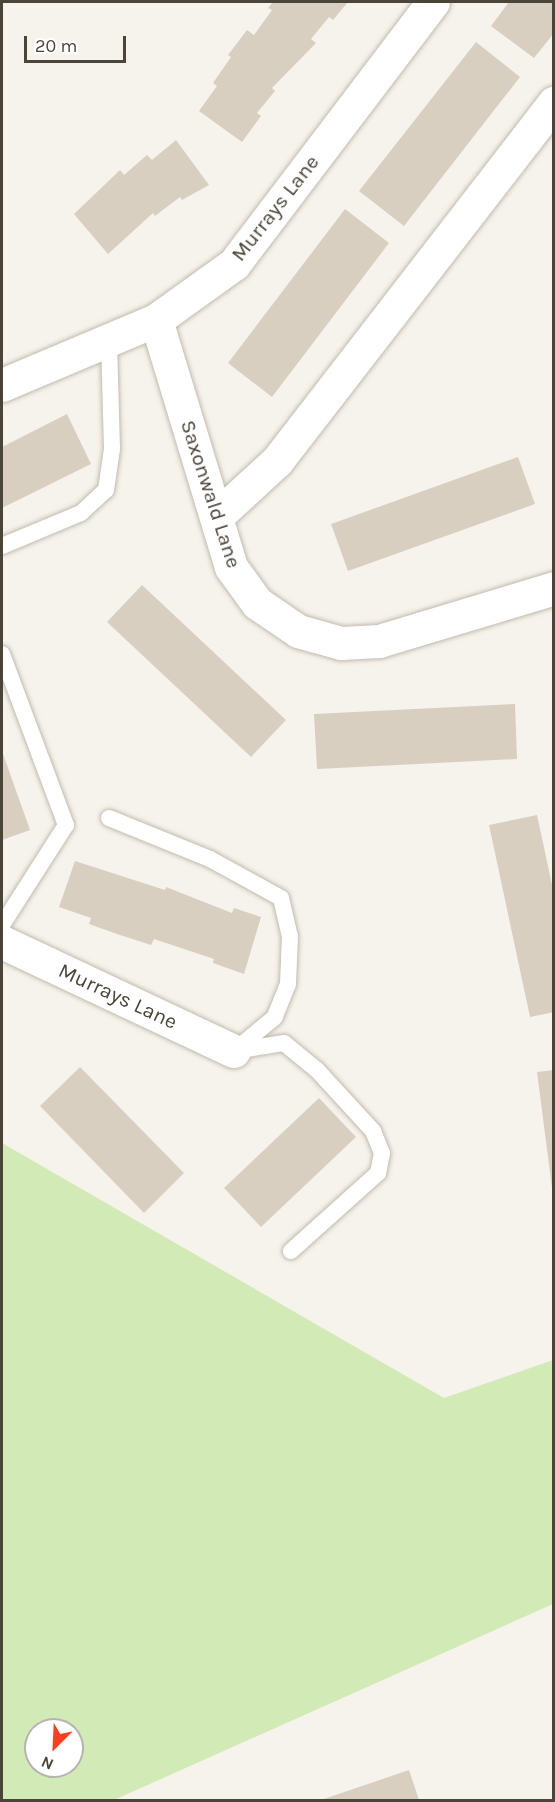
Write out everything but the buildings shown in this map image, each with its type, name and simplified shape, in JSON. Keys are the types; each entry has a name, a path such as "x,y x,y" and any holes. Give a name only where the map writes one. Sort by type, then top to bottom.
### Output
{"street":[{"name":"Murrays Lane","path":"2,386 156,320 234,264 433,2"},
{"path":"216,517 277,461 554,102"},
{"name":"Saxonwald Lane","path":"156,320 231,567 257,603 298,631 341,643 379,641 554,588"},
{"name":"Murrays Lane","path":"2,942 234,1051"}],"lane":[{"path":"2,546 81,513 106,490 112,448 108,340"},
{"path":"2,654 66,825 2,925"},
{"path":"109,818 210,859 281,898 290,936 288,984 275,1017 234,1051"},
{"path":"234,1051 284,1043 317,1070 374,1131 382,1153 378,1173 291,1251"}],"green space":[{"path":"2,1143 444,1398 553,1360 553,1604 114,1800 2,1800"}]}
